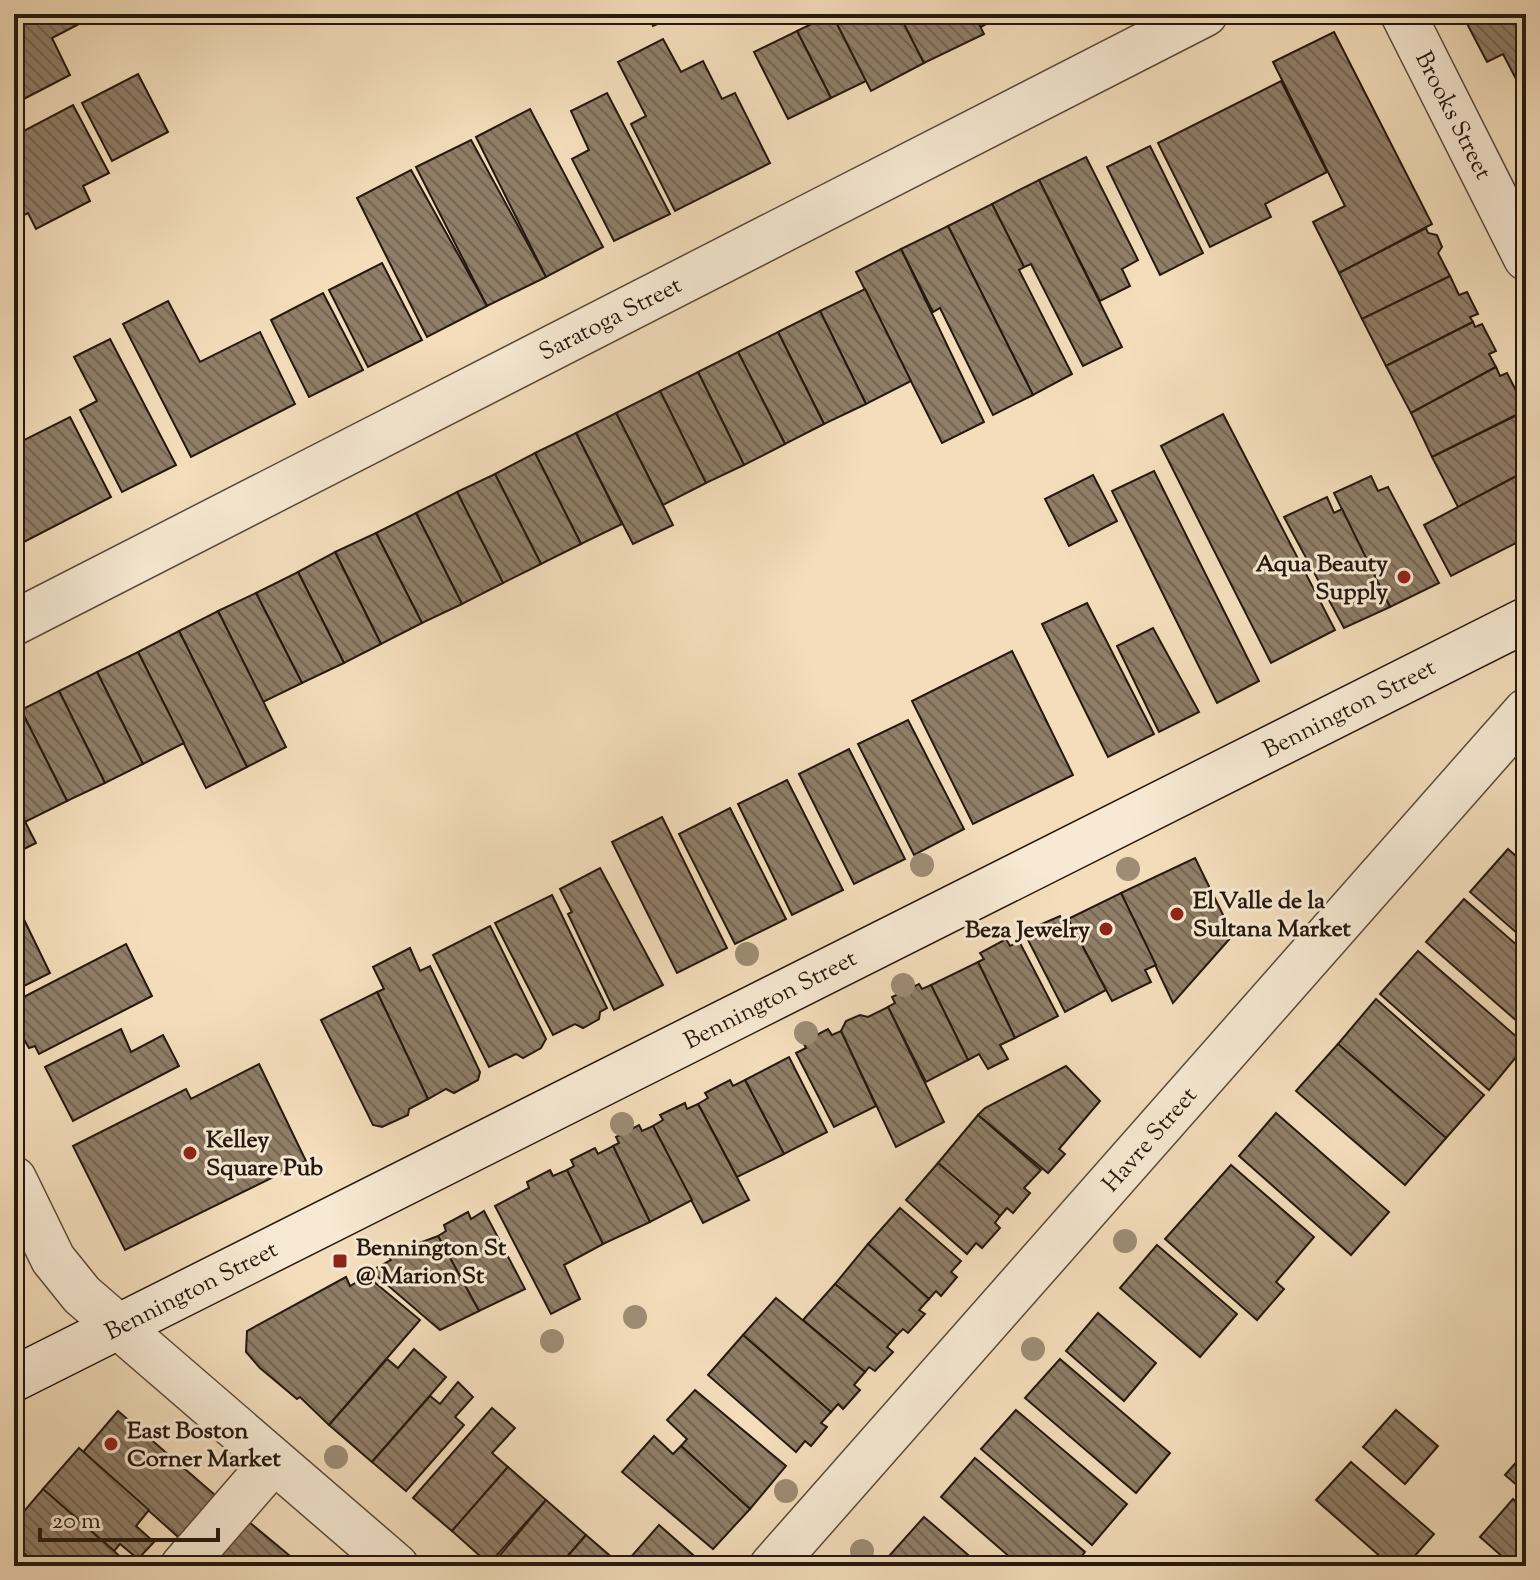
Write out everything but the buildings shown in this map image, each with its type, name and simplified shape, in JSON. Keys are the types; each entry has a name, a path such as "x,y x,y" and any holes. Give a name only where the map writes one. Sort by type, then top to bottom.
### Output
{"street":[{"name":"Saratoga Street","path":"14,623 1205,14"},
{"name":"Brooks Street","path":"1403,14 1526,258"},
{"name":"Bennington Street","path":"14,1379 1526,620"},
{"name":"Havre Street","path":"772,1566 1526,711"},
{"path":"14,1179 53,1259 82,1295 396,1566"},
{"path":"183,1566 273,1462"}],"place":[{"name":"Aqua Beauty Supply","path":"1404,577"},
{"name":"El Valle de la Sultana Market","path":"1177,914"},
{"name":"Beza Jewelry","path":"1106,929"},
{"name":"Kelley Square Pub","path":"190,1153"},
{"name":"Bennington St @ Marion St","path":"340,1261"},
{"name":"East Boston Corner Market","path":"111,1444"}]}
